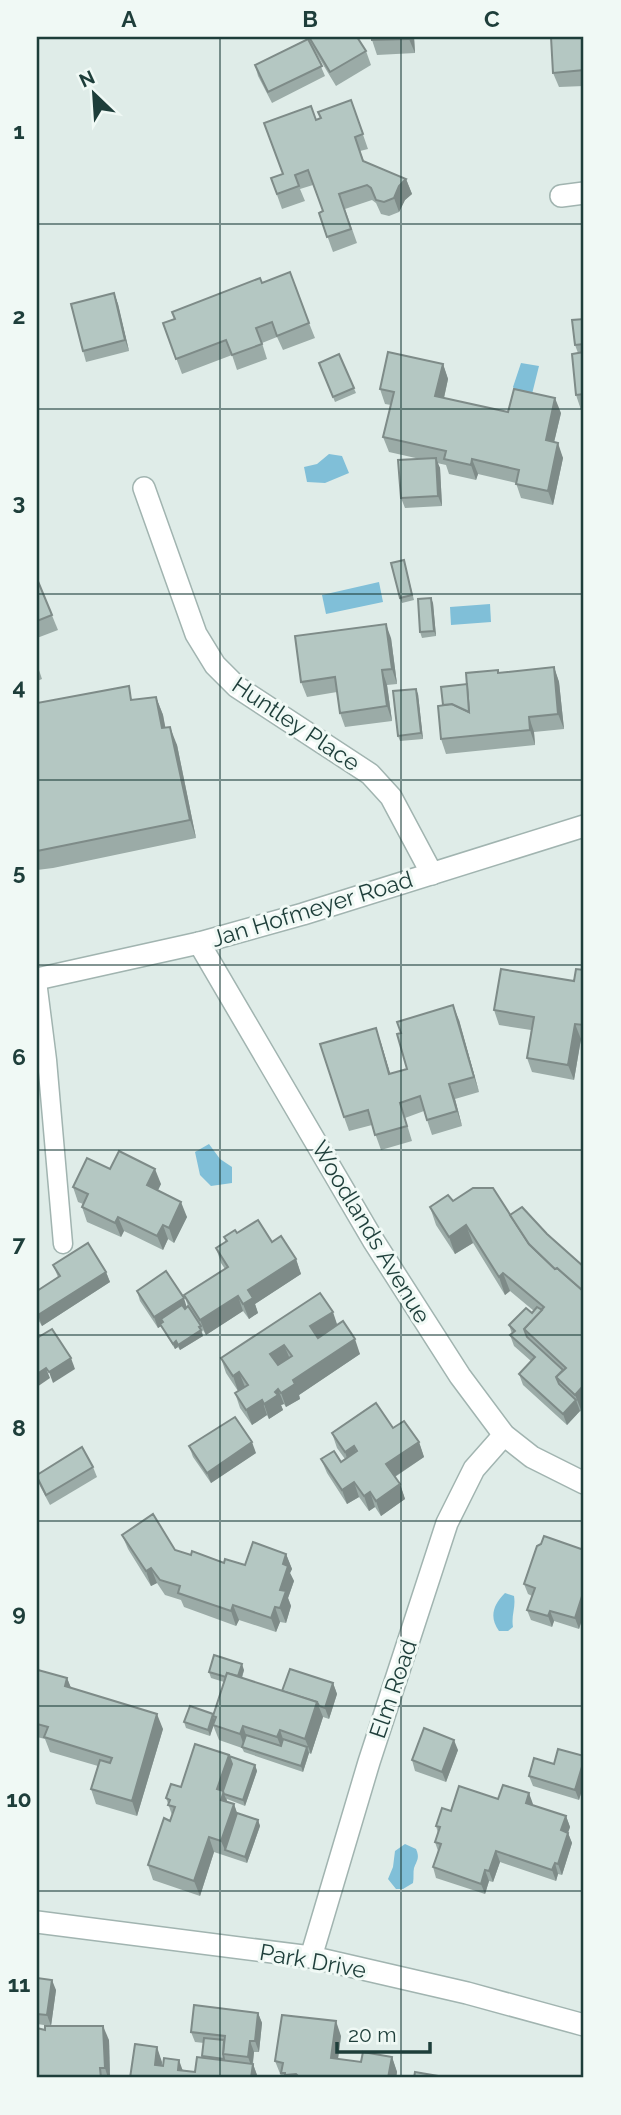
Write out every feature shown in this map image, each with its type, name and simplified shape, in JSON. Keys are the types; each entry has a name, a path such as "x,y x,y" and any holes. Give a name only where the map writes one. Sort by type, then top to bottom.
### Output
{"street":[{"path":"561,196 584,193"},
{"name":"Huntley Place","path":"144,488 196,634 215,665 237,687 370,774 391,797 432,874"},
{"name":"Jan Hofmeyer Road","path":"37,980 199,943 303,914 584,826"},
{"name":"Woodlands Avenue","path":"199,943 373,1240 460,1376 505,1436 532,1457 584,1483"},
{"name":"Elm Road","path":"311,1957 369,1762 447,1523 474,1469 505,1436"},
{"name":"Park Drive","path":"37,1922 311,1957 467,1993 584,2025"}],"lane":[{"path":"37,980 47,1060 63,1244"}],"water":[{"path":"521,363 539,366 531,398 518,393 513,387"},
{"path":"329,454 342,456 349,473 325,483 307,482 304,467 317,464"},
{"path":"379,582 383,602 326,614 322,595"},
{"path":"490,604 491,622 451,625 450,607"},
{"path":"209,1144 220,1159 232,1167 232,1183 211,1186 200,1175 195,1152"},
{"path":"505,1593 514,1596 513,1627 508,1631 499,1631 493,1616"},
{"path":"405,1844 416,1849 418,1859 413,1883 403,1889 396,1889 388,1879 395,1851"}],"building":[{"path":"309,37 357,37 366,51 330,72"},
{"path":"372,37 409,37 409,39 372,40"},
{"path":"551,37 584,37 584,70 553,73"},
{"path":"308,39 322,66 268,92 255,65"},
{"path":"351,100 363,134 355,137 363,161 406,179 399,186 394,198 384,202 376,200 367,185 339,194 351,229 327,237 319,213 323,211 308,170 295,175 299,186 277,194 271,178 283,174 264,123 311,106 316,120 321,118 318,112"},
{"path":"290,272 309,323 277,336 272,322 256,328 262,344 232,355 226,340 176,359 163,323 175,319 172,312 260,278 262,283"},
{"path":"114,293 125,340 83,351 71,304"},
{"path":"584,319 584,344 575,345 572,320"},
{"path":"388,352 443,364 435,396 508,412 514,389 555,398 546,440 558,443 548,491 516,484 519,470 472,459 471,465 444,459 446,451 383,437 394,392 380,389"},
{"path":"584,352 584,394 576,395 572,354"},
{"path":"339,354 354,388 333,397 319,363"},
{"path":"436,458 438,496 401,498 398,460"},
{"path":"404,560 412,595 400,598 391,563"},
{"path":"37,579 52,615 37,621"},
{"path":"431,598 434,631 420,632 418,599"},
{"path":"386,624 392,669 382,670 387,706 340,713 335,677 301,682 295,636"},
{"path":"554,667 558,714 529,717 530,730 441,739 438,706 452,704 469,712 466,673 498,670 498,673"},
{"path":"467,684 469,712 452,704 443,705 441,687"},
{"path":"129,686 131,700 156,697 162,728 170,727 190,820 37,851 37,703"},
{"path":"416,689 421,733 398,736 393,691"},
{"path":"501,969 574,981 576,969 584,970 584,1025 575,1024 568,1065 527,1058 534,1017 494,1010"},
{"path":"453,1005 474,1077 449,1084 457,1111 427,1120 420,1096 400,1103 407,1126 375,1135 368,1110 344,1117 320,1044 376,1028 389,1074 407,1069 397,1034 401,1033 397,1022"},
{"path":"119,1151 155,1169 147,1185 181,1202 169,1228 163,1225 157,1236 118,1217 115,1223 82,1207 88,1194 73,1187 87,1158 110,1169"},
{"path":"473,1188 493,1188 529,1244 581,1289 584,1285 584,1385 575,1395 556,1377 566,1368 524,1329 544,1307 503,1273 499,1277 466,1225 449,1237 430,1207 448,1195 453,1201"},
{"path":"522,1207 584,1267 584,1285 581,1289 529,1244 510,1215"},
{"path":"258,1220 272,1242 281,1236 296,1259 248,1290 253,1298 243,1304 238,1296 200,1320 184,1295 228,1267 216,1248 227,1241 224,1237 235,1230 237,1233"},
{"path":"88,1243 106,1272 38,1315 37,1291 60,1276 53,1265"},
{"path":"166,1271 184,1298 154,1317 137,1291"},
{"path":"320,1293 333,1312 310,1326 318,1338 343,1321 355,1339 293,1380 295,1384 281,1393 278,1389 275,1392 278,1395 264,1404 262,1400 246,1410 235,1393 248,1385 239,1372 233,1376 221,1358","holes":["284,1345 292,1356 278,1365 270,1354"]},
{"path":"182,1305 185,1309 188,1306 201,1330 178,1345 176,1341 173,1344 160,1324 163,1322 161,1319"},
{"path":"537,1307 542,1310 524,1329 527,1337 563,1370 556,1377 559,1384 576,1400 563,1414 519,1374 535,1357 510,1335 515,1331 509,1325 526,1308 532,1313"},
{"path":"52,1329 71,1358 49,1372 46,1368 37,1374 37,1338"},
{"path":"376,1403 393,1428 404,1421 419,1442 386,1464 400,1484 376,1501 370,1492 364,1496 354,1482 342,1490 321,1459 334,1451 341,1462 357,1451 354,1446 345,1452 332,1433"},
{"path":"235,1417 252,1442 207,1473 189,1446"},
{"path":"82,1447 93,1467 46,1495 37,1475"},
{"path":"153,1514 175,1550 191,1555 192,1551 224,1563 225,1559 245,1565 253,1542 286,1554 283,1564 288,1566 280,1590 286,1591 280,1608 275,1607 271,1618 233,1605 231,1611 178,1593 180,1586 160,1580 151,1568 146,1571 122,1535"},
{"path":"544,1536 584,1550 584,1590 575,1618 550,1611 548,1616 527,1610 535,1588 524,1584 537,1546 541,1544"},
{"path":"214,1655 242,1664 238,1676 227,1673 226,1677 209,1672"},
{"path":"290,1669 333,1683 325,1708 317,1702 282,1691"},
{"path":"38,1670 67,1678 65,1686 157,1714 132,1801 91,1789 100,1760 110,1763 112,1758 44,1737 48,1727 37,1724"},
{"path":"227,1673 317,1702 305,1739 280,1730 277,1737 243,1726 240,1734 213,1725 216,1717 213,1716"},
{"path":"190,1706 213,1714 208,1730 184,1722"},
{"path":"424,1728 454,1740 442,1772 412,1760"},
{"path":"246,1735 281,1746 283,1739 307,1747 301,1766 242,1747"},
{"path":"195,1744 229,1755 217,1789 224,1791 221,1800 234,1804 221,1841 209,1837 194,1881 148,1865 164,1818 170,1821 175,1807 168,1805 170,1800 166,1798 171,1784 181,1787"},
{"path":"558,1749 584,1756 575,1790 529,1776 534,1758 554,1764"},
{"path":"229,1756 255,1765 243,1800 224,1794 223,1791 232,1764"},
{"path":"503,1785 529,1793 526,1803 566,1816 561,1830 568,1833 558,1864 555,1863 552,1870 496,1851 489,1871 485,1870 481,1884 433,1867 441,1844 435,1842 440,1827 436,1826 442,1808 451,1811 459,1786 498,1799"},
{"path":"237,1813 258,1820 245,1857 225,1850"},
{"path":"37,1978 52,1980 47,2015 37,2014"},
{"path":"194,2005 258,2013 255,2041 250,2041 248,2057 223,2054 225,2036 191,2032"},
{"path":"282,2015 336,2021 331,2058 361,2062 363,2052 392,2057 388,2078 300,2078 296,2074 281,2073 283,2063 275,2061"},
{"path":"45,2026 103,2026 105,2068 100,2068 101,2078 37,2078 37,2028 45,2030"},
{"path":"204,2038 224,2040 224,2059 202,2056"},
{"path":"135,2044 157,2047 155,2065 163,2066 164,2058 179,2060 178,2070 195,2072 197,2057 253,2064 251,2078 130,2078"},
{"path":"415,2072 450,2078 414,2078"}]}
